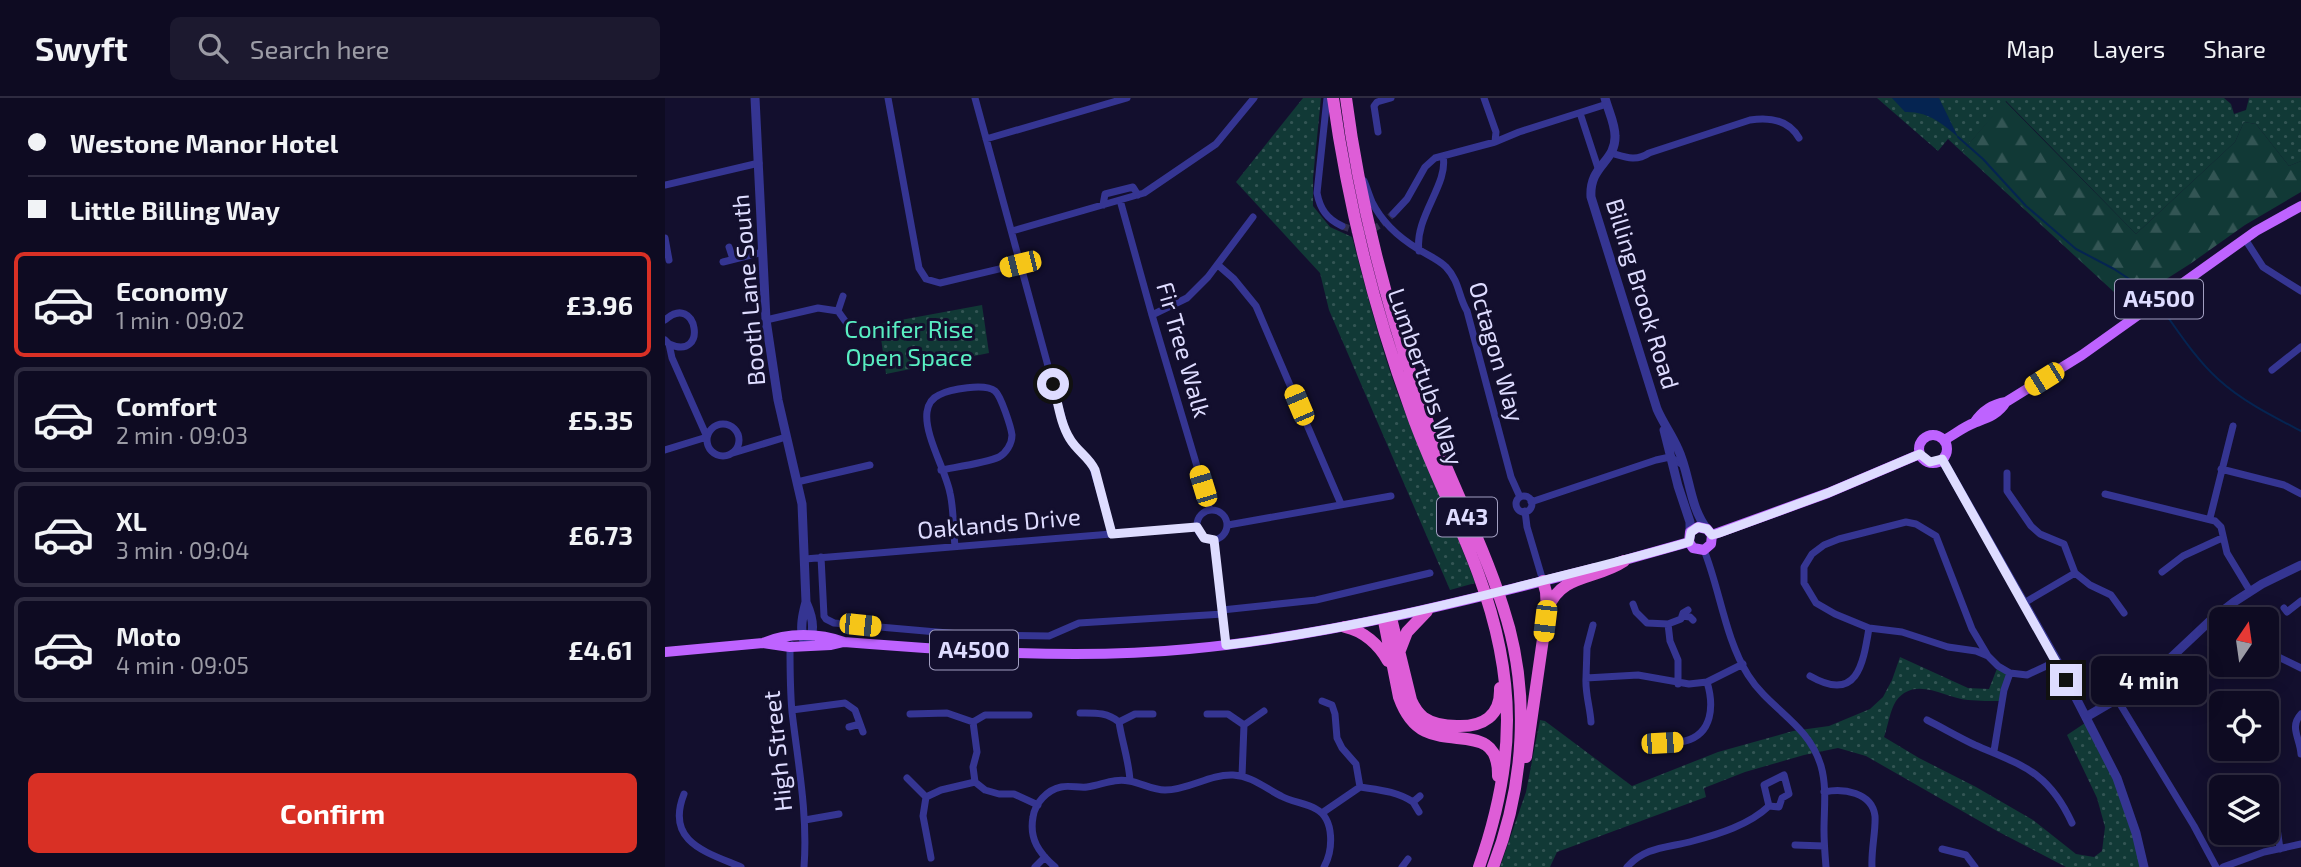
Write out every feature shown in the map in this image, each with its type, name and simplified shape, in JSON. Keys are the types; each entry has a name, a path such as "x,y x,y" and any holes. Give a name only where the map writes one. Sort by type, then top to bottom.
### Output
{"highway":[{"name":"Lumbertubs Way","path":"1333,98 1350,200 1379,314 1411,413 1478,572 1496,629 1508,708 1503,816 1493,867"},
{"name":"Lumbertubs Way","path":"1346,98 1371,237 1386,294 1419,397 1485,558 1510,632 1518,679 1520,735 1515,790 1479,867"},
{"path":"1546,611 1561,587 1611,569 1624,561"},
{"path":"1503,816 1522,780 1527,753 1546,611 1543,581"},
{"path":"1400,653 1407,632 1427,611"},
{"path":"1388,619 1400,653 1411,700 1424,718 1446,726 1482,724 1490,718 1500,702 1496,629"},
{"path":"1388,619 1393,671 1403,708 1412,722 1425,731 1476,740 1488,747 1495,755 1498,765 1494,799 1503,816"},
{"path":"1345,627 1359,632 1379,647 1393,671"}],"main road":[{"name":"A4500","path":"1944,440 2001,410 2006,402 2082,355 2245,239 2301,206"},
{"path":"1934,435 1944,440 1947,450 1942,459 1930,462 1920,454 1920,444 1926,436 1934,435"},
{"path":"1709,532 1711,544 1704,550 1693,548 1690,537 1698,527 1709,532 1828,493 1920,454"},
{"name":"A4500","path":"763,643 773,638 806,639 831,645 844,642 1063,654 1126,653 1226,645 1427,611 1624,561 1690,537"},
{"name":"A4500","path":"665,652 763,643 790,647 806,639"}],"street":[{"name":"Booth Lane South","path":"755,98 766,320 786,437 803,512 806,602 803,614 806,639"},
{"path":"888,98 919,268 926,279 940,283 1020,264"},
{"path":"975,98 1066,432 1095,470 1112,534"},
{"path":"986,139 1127,98"},
{"path":"1012,231 1138,195 1216,144 1254,98"},
{"path":"1327,98 1317,193 1325,214 1332,222 1342,226"},
{"path":"1378,132 1374,106 1377,102 1391,98"},
{"path":"1484,98 1496,132 1495,142"},
{"path":"1393,214 1407,199 1425,167 1435,158 1495,142 1580,113 1606,101 1615,137 1611,153 1633,159 1750,120 1768,117 1783,122 1799,138"},
{"path":"1580,113 1598,168"},
{"name":"Billing Brook Road","path":"1611,153 1593,178 1591,197 1663,425 1690,522 1690,537"},
{"path":"1419,251 1419,231 1442,173 1443,156"},
{"path":"665,185 759,163"},
{"name":"Octagon Way","path":"1358,172 1366,183 1371,200 1381,218 1400,237 1445,266 1458,285 1511,477 1520,497"},
{"path":"1103,205 1105,194 1133,187 1138,195"},
{"name":"Fir Tree Walk","path":"1121,200 1210,510"},
{"path":"1152,315 1187,298 1218,265 1253,217"},
{"path":"1400,237 1408,237 1419,231"},
{"path":"665,237 669,260"},
{"path":"2245,239 2271,273 2301,291"},
{"path":"729,247 733,259"},
{"path":"723,262 763,252"},
{"path":"1218,265 1257,306 1341,504"},
{"path":"838,311 843,296"},
{"path":"766,320 818,308 838,311 848,326"},
{"path":"665,320 674,314 680,314 691,320 695,328 688,344 677,348 667,342"},
{"path":"667,342 707,437 707,445 714,454 723,457 786,437"},
{"path":"2272,370 2301,346"},
{"path":"941,470 998,457 1009,448 1012,436 1000,397 994,390 983,386 939,395 931,401 927,416 941,470 950,492 955,547"},
{"path":"665,450 707,437 712,428 723,424 733,428 739,436 738,446 733,453"},
{"name":"Billing Brook Road","path":"1663,425 1678,449 1700,519 1709,532"},
{"path":"2210,518 2232,426"},
{"path":"1531,502 1670,457 1683,464"},
{"path":"1942,459 2057,661 2117,778 2136,833 2144,867"},
{"path":"797,482 870,465"},
{"path":"2221,469 2284,485 2301,494"},
{"path":"2007,473 2007,491 2031,526 2040,534 2064,544 2075,573 2089,585 2111,595 2124,613"},
{"path":"2105,494 2210,518 2221,527 2227,554 2250,591"},
{"path":"1228,525 1391,496"},
{"path":"1526,496 1531,507 1525,511 1520,510 1516,506 1520,497 1526,496"},
{"path":"1210,510 1220,512 1228,525 1225,534 1214,540 1204,538 1197,527 1200,516 1210,510"},
{"path":"1525,511 1543,581"},
{"path":"1989,656 1948,647 1902,632 1869,628 1835,614 1816,603 1804,583 1804,567 1812,554 1831,542 1906,522 1916,524 1936,537 1972,629 1998,666 2010,673 2027,675 2057,661"},
{"name":"Oaklands Drive","path":"805,559 1197,527"},
{"path":"2162,572 2183,556 2223,538"},
{"path":"1214,540 1226,645"},
{"path":"1704,550 1743,664 1756,685 1806,736 1821,768 1826,867"},
{"path":"821,558 826,619 834,623 971,635 1049,636 1079,623 1222,612 1315,600 1430,573"},
{"path":"2229,607 2250,591 2301,565"},
{"path":"2024,603 2075,573"},
{"path":"2284,608 2287,612 2301,601"},
{"path":"1633,604 1636,612 1647,623 1668,624 1681,619 1685,613 1693,620"},
{"path":"2086,717 2150,679 2209,623"},
{"path":"1668,624 1678,660 1678,684"},
{"path":"1591,723 1586,678 1587,648 1593,625"},
{"path":"1810,676 1826,684 1837,685 1846,684 1855,678 1862,668 1869,628"},
{"name":"High Street","path":"790,647 792,710 805,820 804,867"},
{"path":"2279,657 2301,668"},
{"path":"1586,678 1638,675 1678,684 1707,682 1743,664"},
{"path":"1994,751 2004,690 2010,673"},
{"path":"1645,744 1686,741 1701,732 1712,711 1707,682"},
{"path":"1336,697 1332,705 1337,737 1342,748 1356,764 1360,787"},
{"path":"2117,699 2216,867"},
{"path":"1322,701 1332,705"},
{"path":"792,710 845,702 855,710 861,728 849,727"},
{"path":"926,714 927,704"},
{"path":"1006,716 1007,705"},
{"path":"1244,725 1264,711"},
{"path":"910,714 947,713 972,722 985,715 1029,715"},
{"path":"1080,713 1112,716 1119,723 1130,781"},
{"path":"1119,723 1135,714 1153,714"},
{"path":"1207,714 1228,714 1244,725"},
{"path":"2301,714 2294,727 2301,754"},
{"path":"1927,720 2022,764 2040,776 2054,790 2072,823"},
{"path":"972,722 977,752 973,767 975,782 985,790 1014,794 1038,805"},
{"path":"1242,776 1244,725"},
{"path":"1055,867 1037,849 1031,831 1034,812 1042,798 1061,787 1089,787 1110,781 1130,781 1150,788 1168,790 1220,775 1242,776 1285,799 1322,813 1329,825 1331,837 1324,867"},
{"path":"1627,867 1651,849 1691,842 1745,822 1769,806 1779,807 1782,798 1789,794 1784,775 1764,785 1769,806"},
{"path":"907,778 926,797"},
{"path":"926,797 941,790 975,782"},
{"path":"1322,813 1360,787 1387,790 1404,796 1413,802 1419,812"},
{"path":"1824,792 1839,790 1857,794 1872,807 1875,816 1871,848 1872,867"},
{"path":"684,794 679,802 677,815 681,836 689,844 741,867"},
{"path":"1413,802 1420,796"},
{"path":"926,797 923,816 931,858"},
{"path":"805,820 839,814"},
{"path":"2279,842 2280,849"},
{"path":"919,846 928,844"},
{"path":"2223,867 2239,860 2301,844"},
{"path":"1795,845 1824,846"},
{"path":"1942,849 1966,855 1975,867"},
{"path":"1035,867 1045,857"},
{"path":"1402,867 1408,859"}],"green space":[{"path":"1303,98 1321,98 1313,206 1330,227 1352,237 1390,372 1475,583 1450,590 1329,310 1320,273 1236,182"},
{"path":"1877,98 2224,98 2231,104 2234,114 2246,110 2249,98 2301,98 2301,161 2289,166 2256,124 2244,122 2235,142 2136,234 2006,101 1962,152 1948,139 1938,151"},
{"path":"2005,101 2136,234 2235,142 2244,122 2256,124 2289,166 2301,161 2301,192 2245,225 2127,304 1962,152"},
{"name":"Conifer Rise Open Space","path":"982,305 989,353 886,374 879,324"},
{"path":"1900,657 1968,688 1989,689 1998,666 2010,673 2002,701 1968,700 1921,689 1904,693 1894,705 1884,737 2033,820 2076,854 2094,857 2102,851 2105,827 2097,798 2067,735 2088,721 2117,778 2144,867 2066,867 1866,756 1838,748 1745,772 1704,788 1706,797 1557,852 1550,867 1500,867 1526,792 1540,720 1545,721 1632,786 1718,752 1793,731 1829,726 1870,709 1883,697"}],"water":[{"path":"1892,98 1939,98 1958,137 1927,116 1905,112"}],"waterway":[{"path":"1958,137 1983,159 2026,206 2076,249 2114,269 2152,294 2155,299"},
{"path":"2160,306 2194,353 2227,387 2268,414 2301,431"}],"tunnel":[{"path":"1342,226 1370,230 1393,214"}],"route":[{"path":"1053,384 1066,432 1095,470 1112,534 1197,527 1204,538 1214,540 1226,645 1427,611 1624,561 1689,542 1692,530 1698,527 1707,529 1712,535 1719,533 1828,493 1920,454 1926,461 1934,463 1942,459 2066,680"}]}
